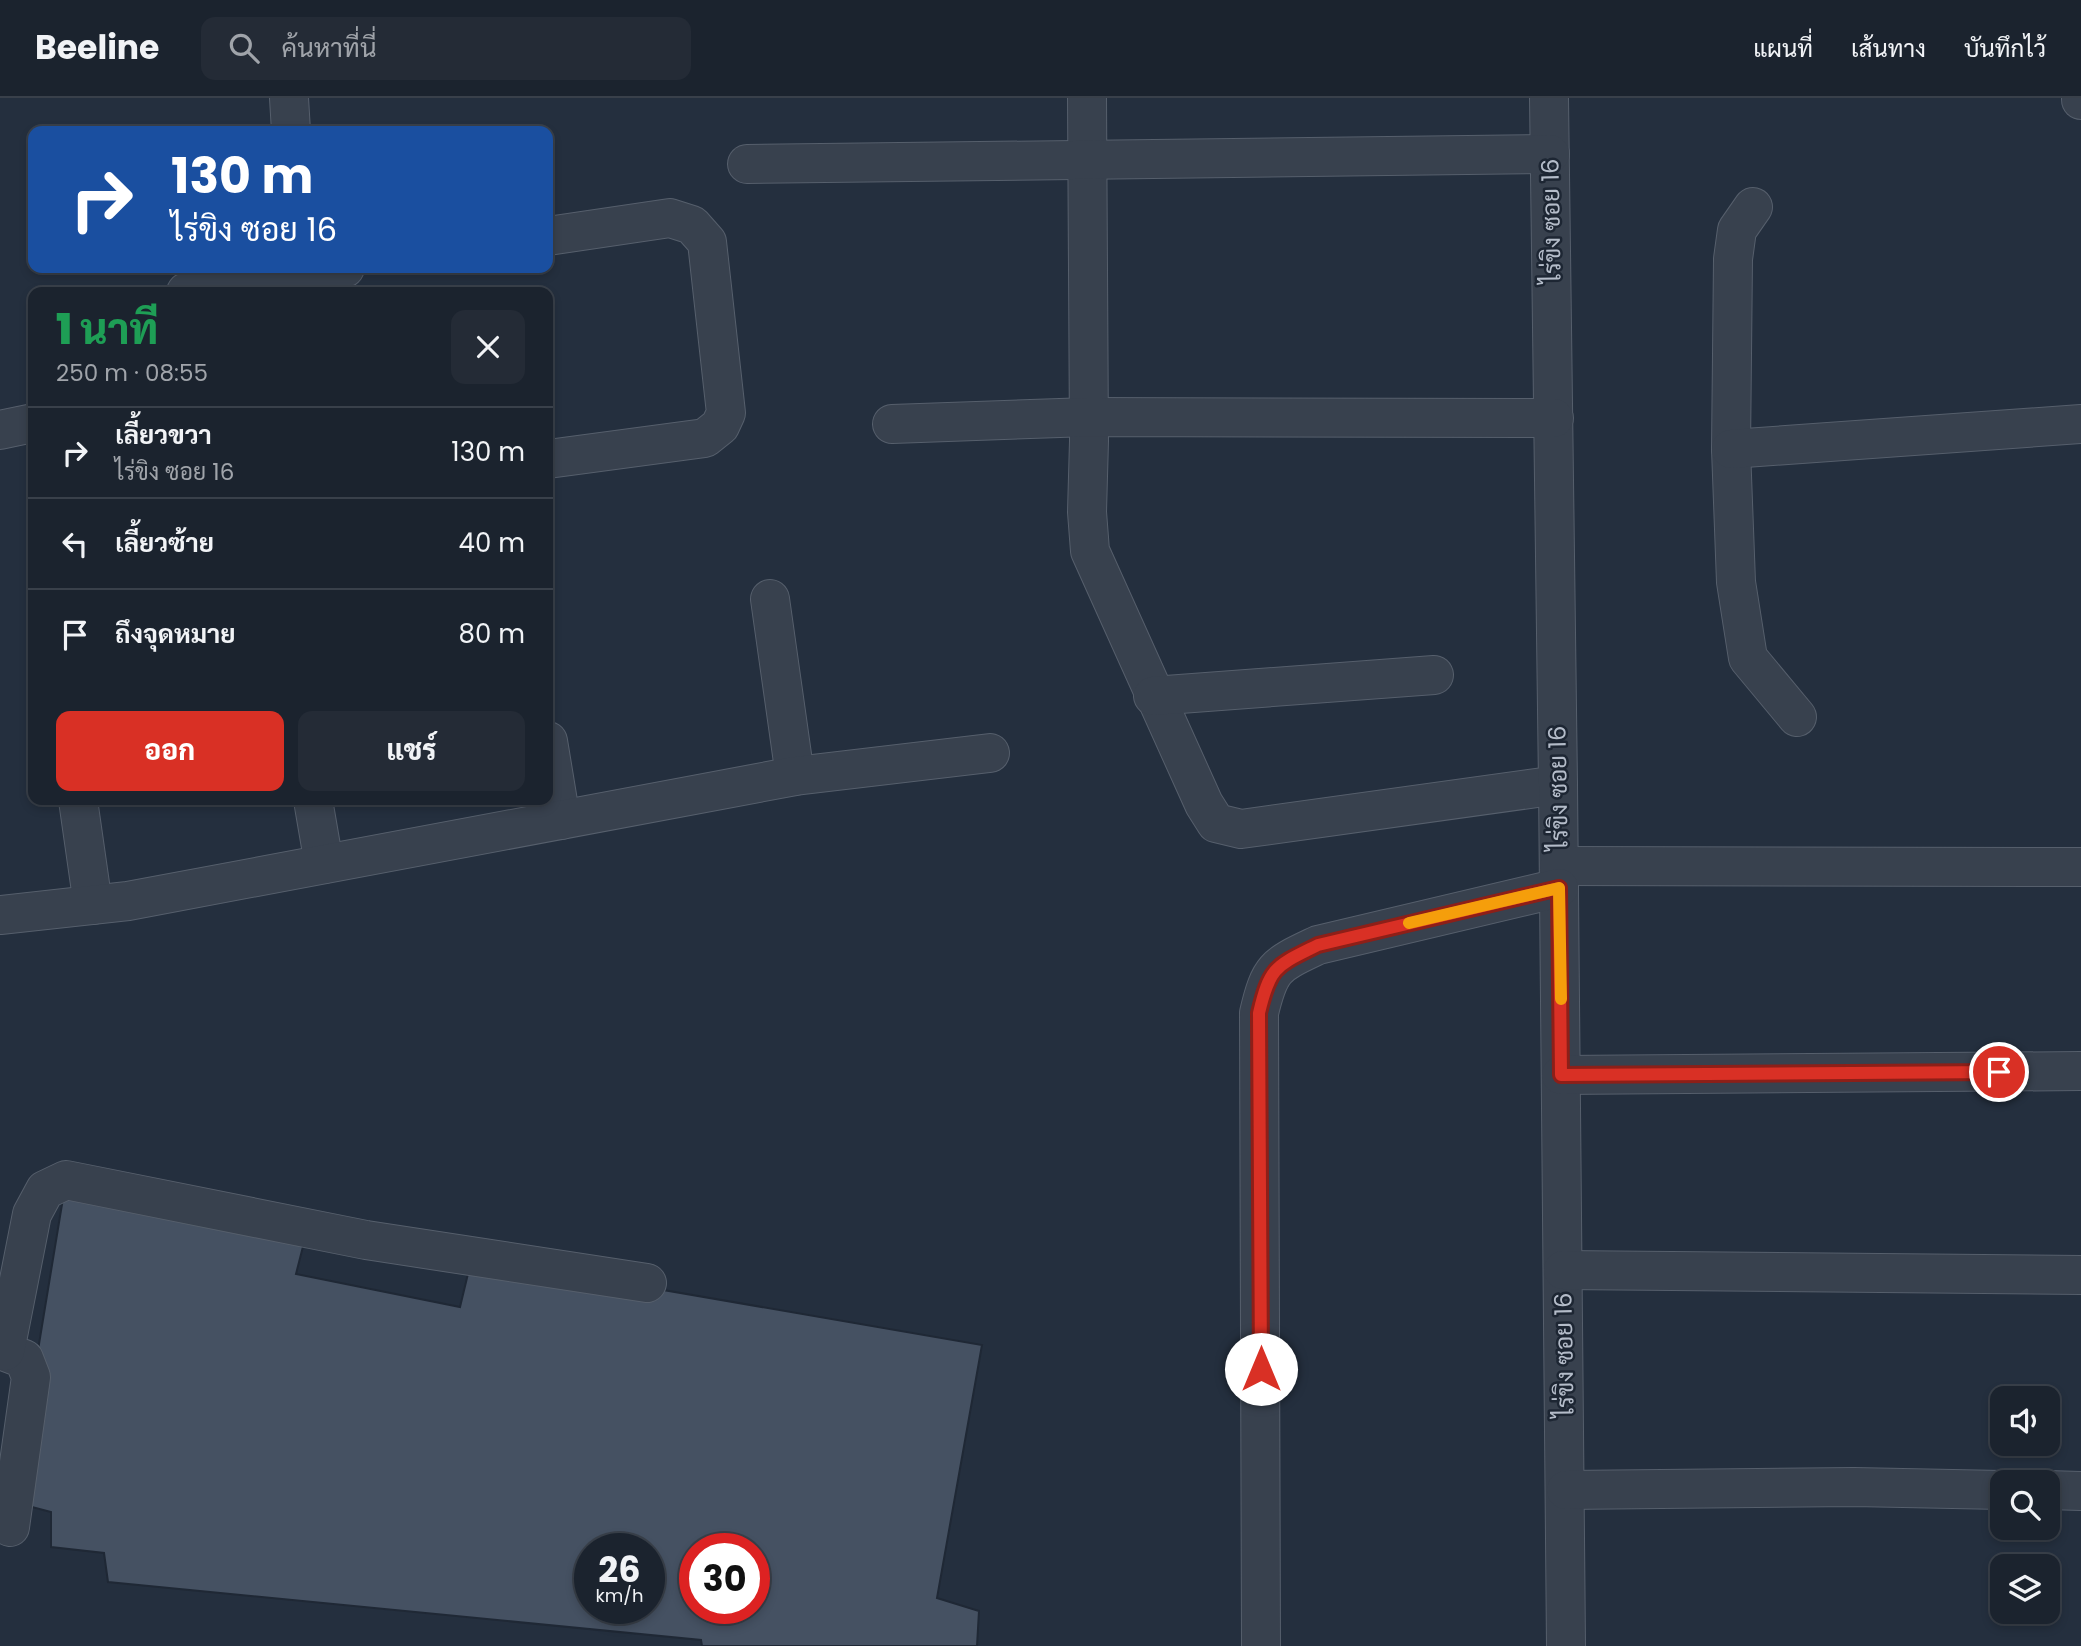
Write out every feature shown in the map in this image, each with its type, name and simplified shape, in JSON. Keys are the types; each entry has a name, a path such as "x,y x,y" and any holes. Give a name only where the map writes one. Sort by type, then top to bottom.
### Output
{"street":[{"path":"289,98 292,126"},
{"path":"1087,98 1087,512 1090,551 1153,695 1204,804 1216,823 1241,829 1558,785"},
{"name":"ไร่ขิง ซอย 16","path":"1549,98 1566,1646"},
{"path":"747,164 1550,155"},
{"path":"1753,207 1737,230 1732,259 1731,449 1736,582 1748,659 1797,717"},
{"path":"553,235 670,218 692,225 707,242 726,413 720,426 705,438 553,457"},
{"path":"219,287 312,273"},
{"path":"892,424 1089,417 1554,418"},
{"path":"0,430 28,424"},
{"path":"1731,449 2081,424"},
{"path":"770,599 795,776"},
{"path":"1153,695 1434,675"},
{"path":"0,915 128,901 795,776 990,753"},
{"path":"553,771 561,820"},
{"path":"79,805 93,905"},
{"path":"314,805 324,864"},
{"path":"1261,1646 1259,1013 1266,982 1282,962 1318,945 1559,877 2081,867"},
{"path":"1561,1075 2081,1071"},
{"path":"9,1527 31,1377 24,1359 2,1350 32,1214 45,1190 66,1180 366,1240 646,1283"},
{"path":"1563,1270 2081,1275"},
{"path":"1566,1490 1853,1487 1990,1490"},
{"path":"2060,1490 2081,1491"}],"building":[{"path":"66,1180 308,1227 296,1274 460,1307 472,1257 982,1345 937,1598 979,1611 977,1646 702,1646 701,1640 108,1582 104,1553 51,1547 51,1512 13,1502"}],"slow traffic":[{"path":"1409,923 1559,888 1561,999"}],"route":[{"path":"1261,1369 1259,1013 1266,982 1282,962 1318,945 1559,888 1561,1075 1999,1072"}]}
